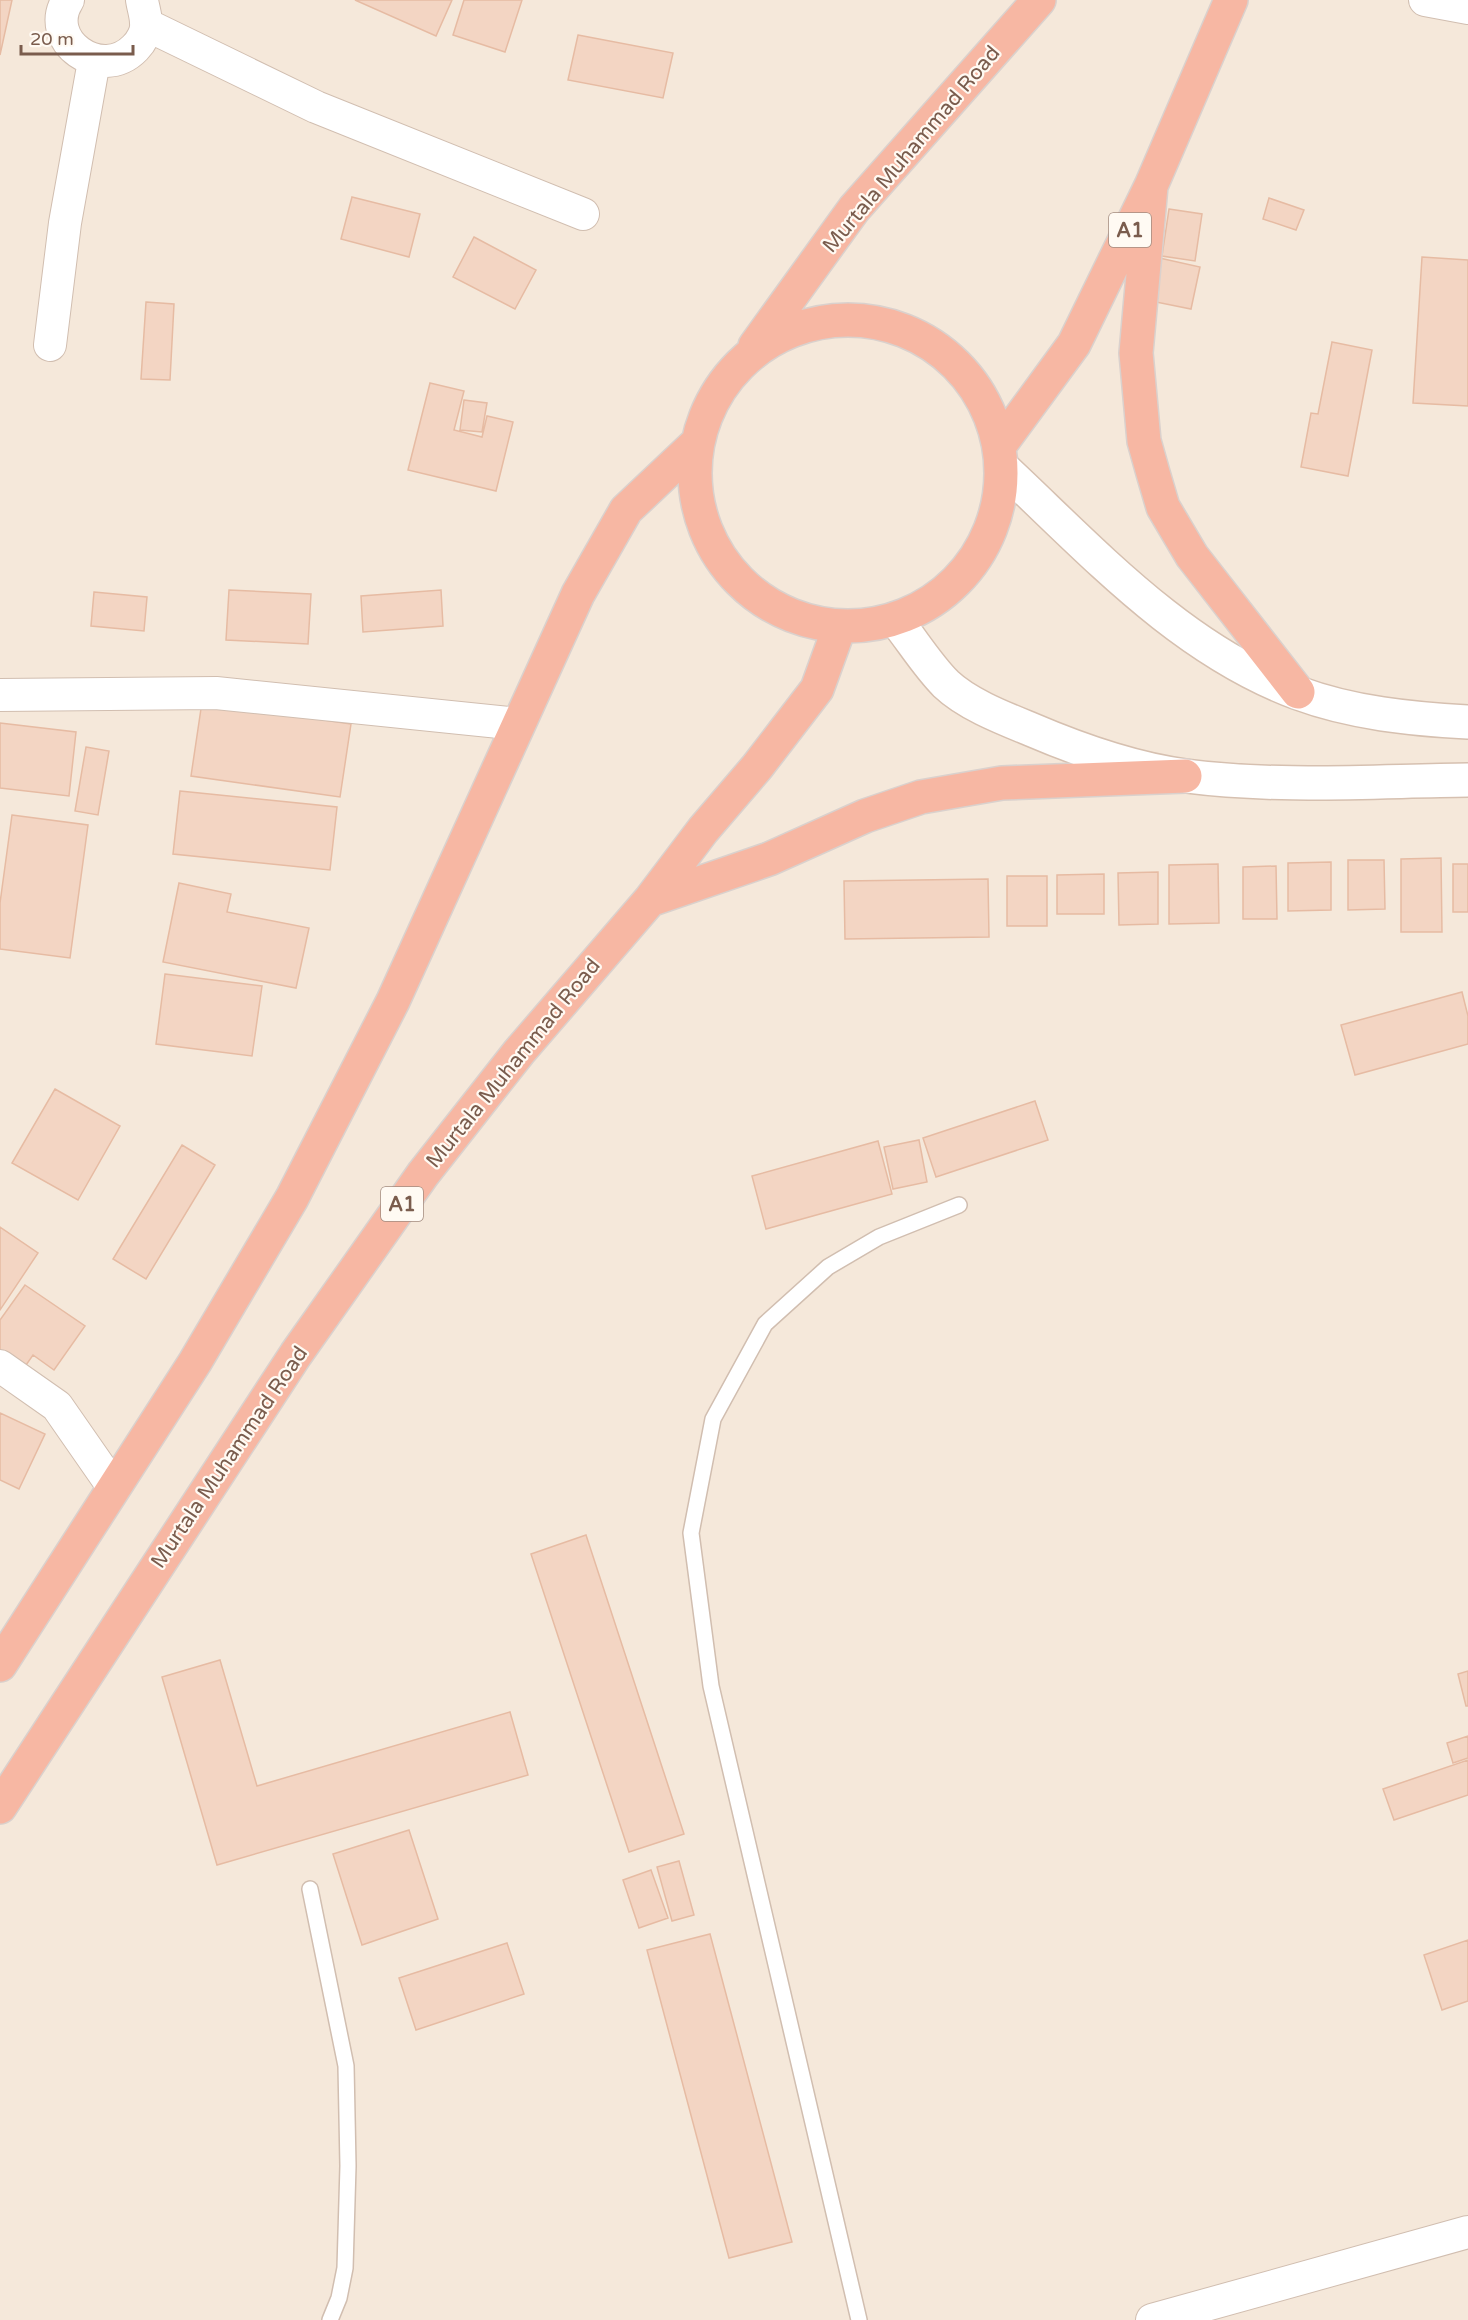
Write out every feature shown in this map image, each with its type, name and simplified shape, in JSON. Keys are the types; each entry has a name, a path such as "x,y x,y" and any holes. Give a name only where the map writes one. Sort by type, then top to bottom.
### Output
{"highway":[{"name":"Murtala Muhammad Road","path":"696,444 714,397 854,209 1039,0"},
{"name":"A1","path":"1001,457 1074,344 1151,186 1232,0"},
{"path":"1151,186 1136,352 1144,441 1153,473 1163,507 1192,556 1298,692"},
{"path":"696,444 695,494 710,541 739,582 779,611 838,631 895,619 939,597 974,561 996,517 1001,457 982,394 946,353 899,327 845,319 792,330 745,358"},
{"path":"0,1665 195,1362 292,1198 393,1001 578,594 626,510 696,444"},
{"name":"Murtala Muhammad Road","path":"0,1807 290,1363 423,1174 519,1052 650,900 703,830 757,767 817,689 838,631"},
{"path":"650,900 770,859 865,816 921,796 1002,783 1185,776"}],"street":[{"path":"68,0 62,21 66,39 78,53 94,61 112,62 129,55 141,42 144,12 316,107 583,214"},
{"path":"1425,0 1468,8"},
{"path":"50,345 65,223 94,61"},
{"path":"1001,457 1135,591 1184,632 1239,666 1298,692 1358,710 1468,722"},
{"path":"895,619 946,684 1005,719 1062,742 1122,762 1185,776 1240,781 1468,780"},
{"path":"0,695 216,693 518,724"},
{"path":"0,1366 57,1406 114,1488"},
{"path":"1152,2320 1468,2232"}],"lane":[{"path":"859,2320 711,1686 691,1533 713,1419 765,1324 828,1267 879,1236 959,1205"},
{"path":"310,1889 345,2066 348,2166 345,2268 339,2298 330,2320"}],"shaded area":[{"path":"0,0 1468,0 1468,2320 0,2320"}],"building":[{"path":"0,0 12,0 0,55"},
{"path":"355,0 452,0 436,36"},
{"path":"464,0 522,0 505,52 453,35"},
{"path":"578,35 673,53 663,98 568,80"},
{"path":"352,197 420,214 409,257 341,239"},
{"path":"1269,198 1304,210 1296,230 1263,219"},
{"path":"1169,209 1202,214 1195,261 1162,256"},
{"path":"474,237 536,270 515,309 453,277"},
{"path":"1155,257 1200,267 1191,309 1146,300"},
{"path":"1422,257 1468,260 1468,406 1413,403"},
{"path":"146,302 174,304 170,380 141,379"},
{"path":"1332,342 1372,350 1348,476 1301,467 1311,413 1318,414"},
{"path":"430,383 464,391 454,430 482,437 487,416 513,422 496,491 408,470"},
{"path":"464,400 487,403 482,432 460,430"},
{"path":"229,590 311,594 308,644 226,640"},
{"path":"441,590 443,626 363,632 361,596"},
{"path":"94,592 147,597 144,631 91,626"},
{"path":"202,702 351,724 340,797 191,776"},
{"path":"0,723 76,732 69,796 0,788"},
{"path":"86,747 109,751 98,815 75,811"},
{"path":"180,791 337,807 330,870 173,854"},
{"path":"12,815 88,825 70,958 0,949 0,903"},
{"path":"1441,858 1442,932 1401,932 1401,859"},
{"path":"1348,860 1384,860 1385,909 1348,910"},
{"path":"1331,862 1331,910 1288,911 1288,863"},
{"path":"1218,864 1219,923 1169,924 1169,865"},
{"path":"1453,864 1468,864 1468,912 1453,912"},
{"path":"1276,866 1277,919 1243,919 1243,867"},
{"path":"1158,872 1158,924 1119,925 1118,873"},
{"path":"1104,874 1104,914 1057,914 1057,875"},
{"path":"1007,876 1047,876 1047,926 1007,926"},
{"path":"988,879 989,937 845,939 844,881"},
{"path":"179,883 231,894 227,912 309,928 296,988 163,962"},
{"path":"165,974 262,986 252,1056 156,1044"},
{"path":"1462,992 1468,1016 1468,1044 1355,1075 1341,1025"},
{"path":"55,1089 120,1126 78,1200 12,1163"},
{"path":"1035,1101 1048,1140 936,1177 923,1138"},
{"path":"919,1140 927,1182 893,1189 884,1147"},
{"path":"878,1141 892,1194 766,1229 752,1176"},
{"path":"182,1145 215,1165 146,1279 113,1259"},
{"path":"0,1227 38,1253 0,1310"},
{"path":"25,1285 85,1326 54,1370 33,1355 17,1378 0,1366 0,1320"},
{"path":"0,1413 45,1434 19,1489 0,1480"},
{"path":"586,1535 684,1834 629,1852 531,1554"},
{"path":"220,1660 257,1786 510,1712 528,1775 217,1865 162,1677"},
{"path":"1468,1671 1468,1706 1466,1706 1458,1674"},
{"path":"1468,1736 1468,1758 1453,1763 1447,1743"},
{"path":"1468,1760 1468,1795 1394,1820 1383,1789"},
{"path":"409,1830 438,1919 362,1945 333,1854"},
{"path":"679,1861 694,1915 672,1921 657,1867"},
{"path":"651,1870 668,1918 639,1928 623,1880"},
{"path":"710,1934 792,2242 729,2258 647,1950"},
{"path":"1468,1940 1468,2001 1442,2010 1424,1955"},
{"path":"507,1943 524,1994 416,2030 399,1978"}]}
